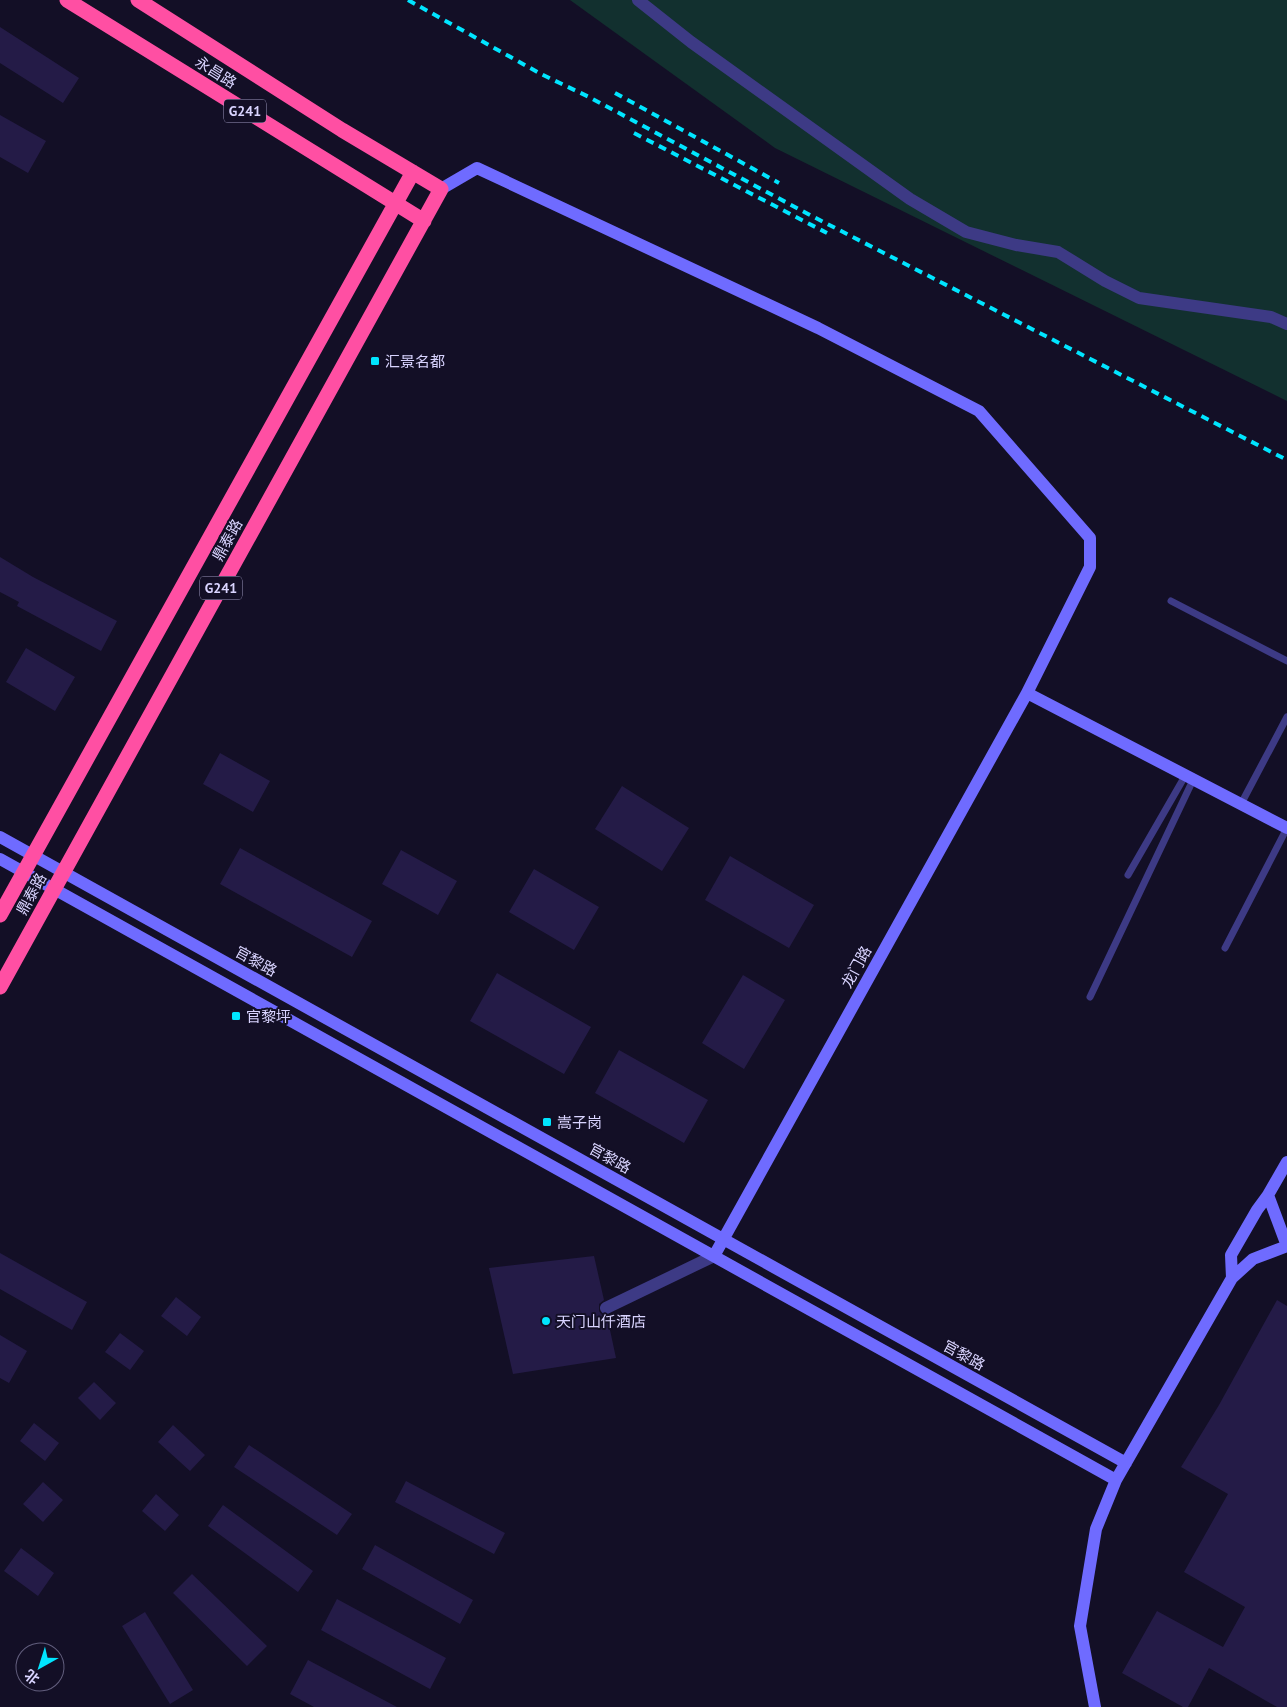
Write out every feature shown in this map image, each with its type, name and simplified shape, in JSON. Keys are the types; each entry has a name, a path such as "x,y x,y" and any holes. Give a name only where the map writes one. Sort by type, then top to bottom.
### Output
{"highway":[{"name":"永昌路","path":"67,0 424,221"},
{"name":"永昌路","path":"138,0 342,130 441,189"},
{"name":"鼎泰路","path":"0,915 413,172"},
{"name":"鼎泰路","path":"0,987 441,189"}],"main road":[{"name":"龙门路","path":"441,189 477,168 818,328 979,410 1090,538 1090,567 1027,693 714,1256"},
{"path":"1027,693 1287,828"},
{"name":"官黎路","path":"0,837 1126,1463"},
{"path":"0,859 1116,1480"},
{"path":"1232,1278 1231,1255 1287,1162"},
{"path":"1093,1706 1080,1626 1096,1529 1116,1480 1232,1278 1253,1259 1287,1246 1268,1196"}],"street":[{"path":"638,0 691,42 910,199 966,232 1016,245 1058,252 1105,281 1139,298 1271,317 1287,324"},
{"path":"606,1308 714,1256"}],"lane":[{"path":"1171,601 1287,661"},
{"path":"1241,804 1287,717"},
{"path":"1128,874 1189,778"},
{"path":"1090,997 1189,778"},
{"path":"1225,948 1287,828"}],"green space":[{"path":"570,0 1287,0 1287,401 775,148"}],"building":[{"path":"0,27 79,78 63,103 0,63"},
{"path":"0,115 46,141 28,173 0,157"},
{"path":"0,557 33,577 117,621 101,651 17,606 19,602 0,592"},
{"path":"26,648 75,677 55,711 6,682"},
{"path":"220,753 270,781 253,812 203,784"},
{"path":"622,786 689,828 662,871 595,829"},
{"path":"240,848 372,921 352,957 220,884"},
{"path":"401,850 457,881 438,915 382,884"},
{"path":"730,856 814,905 789,948 705,900"},
{"path":"534,869 599,907 574,950 509,912"},
{"path":"497,973 591,1027 564,1074 470,1021"},
{"path":"743,975 785,1000 744,1069 702,1043"},
{"path":"619,1050 708,1100 684,1143 595,1093"},
{"path":"0,1253 87,1302 72,1330 0,1289"},
{"name":"天门山仟酒店","path":"594,1256 604,1300 599,1304 599,1311 602,1315 607,1316 616,1358 513,1374 489,1268"},
{"path":"176,1297 201,1317 187,1336 161,1316"},
{"path":"1277,1300 1287,1306 1287,1707 1277,1707 1209,1668 1188,1707 1183,1707 1122,1673 1157,1611 1223,1647 1245,1607 1184,1572 1228,1494 1181,1467 1219,1405"},
{"path":"120,1333 144,1351 130,1370 105,1352"},
{"path":"0,1335 27,1351 9,1383 0,1378"},
{"path":"94,1382 116,1403 100,1420 78,1398"},
{"path":"34,1423 59,1443 45,1461 20,1441"},
{"path":"173,1425 205,1455 190,1471 158,1442"},
{"path":"249,1445 352,1514 337,1535 234,1467"},
{"path":"406,1481 505,1533 494,1554 395,1502"},
{"path":"43,1482 63,1500 43,1522 23,1504"},
{"path":"156,1494 179,1515 165,1531 142,1511"},
{"path":"223,1505 313,1571 298,1592 208,1526"},
{"path":"375,1545 473,1600 460,1624 362,1569"},
{"path":"21,1548 54,1573 38,1596 4,1571"},
{"path":"192,1574 267,1646 247,1666 173,1593"},
{"path":"337,1599 446,1658 430,1689 321,1630"},
{"path":"145,1612 193,1690 170,1704 122,1626"},
{"path":"308,1660 397,1707 314,1707 290,1694"}],"railway":[{"path":"408,0 541,74 589,97 808,214 1287,460"},
{"path":"615,93 779,183"},
{"path":"634,133 827,233"}],"place":[{"name":"汇景名都","path":"375,361"},
{"name":"官黎坪","path":"236,1016"},
{"name":"嵩子岗","path":"547,1122"},
{"name":"天门山仟酒店","path":"546,1321"}]}
